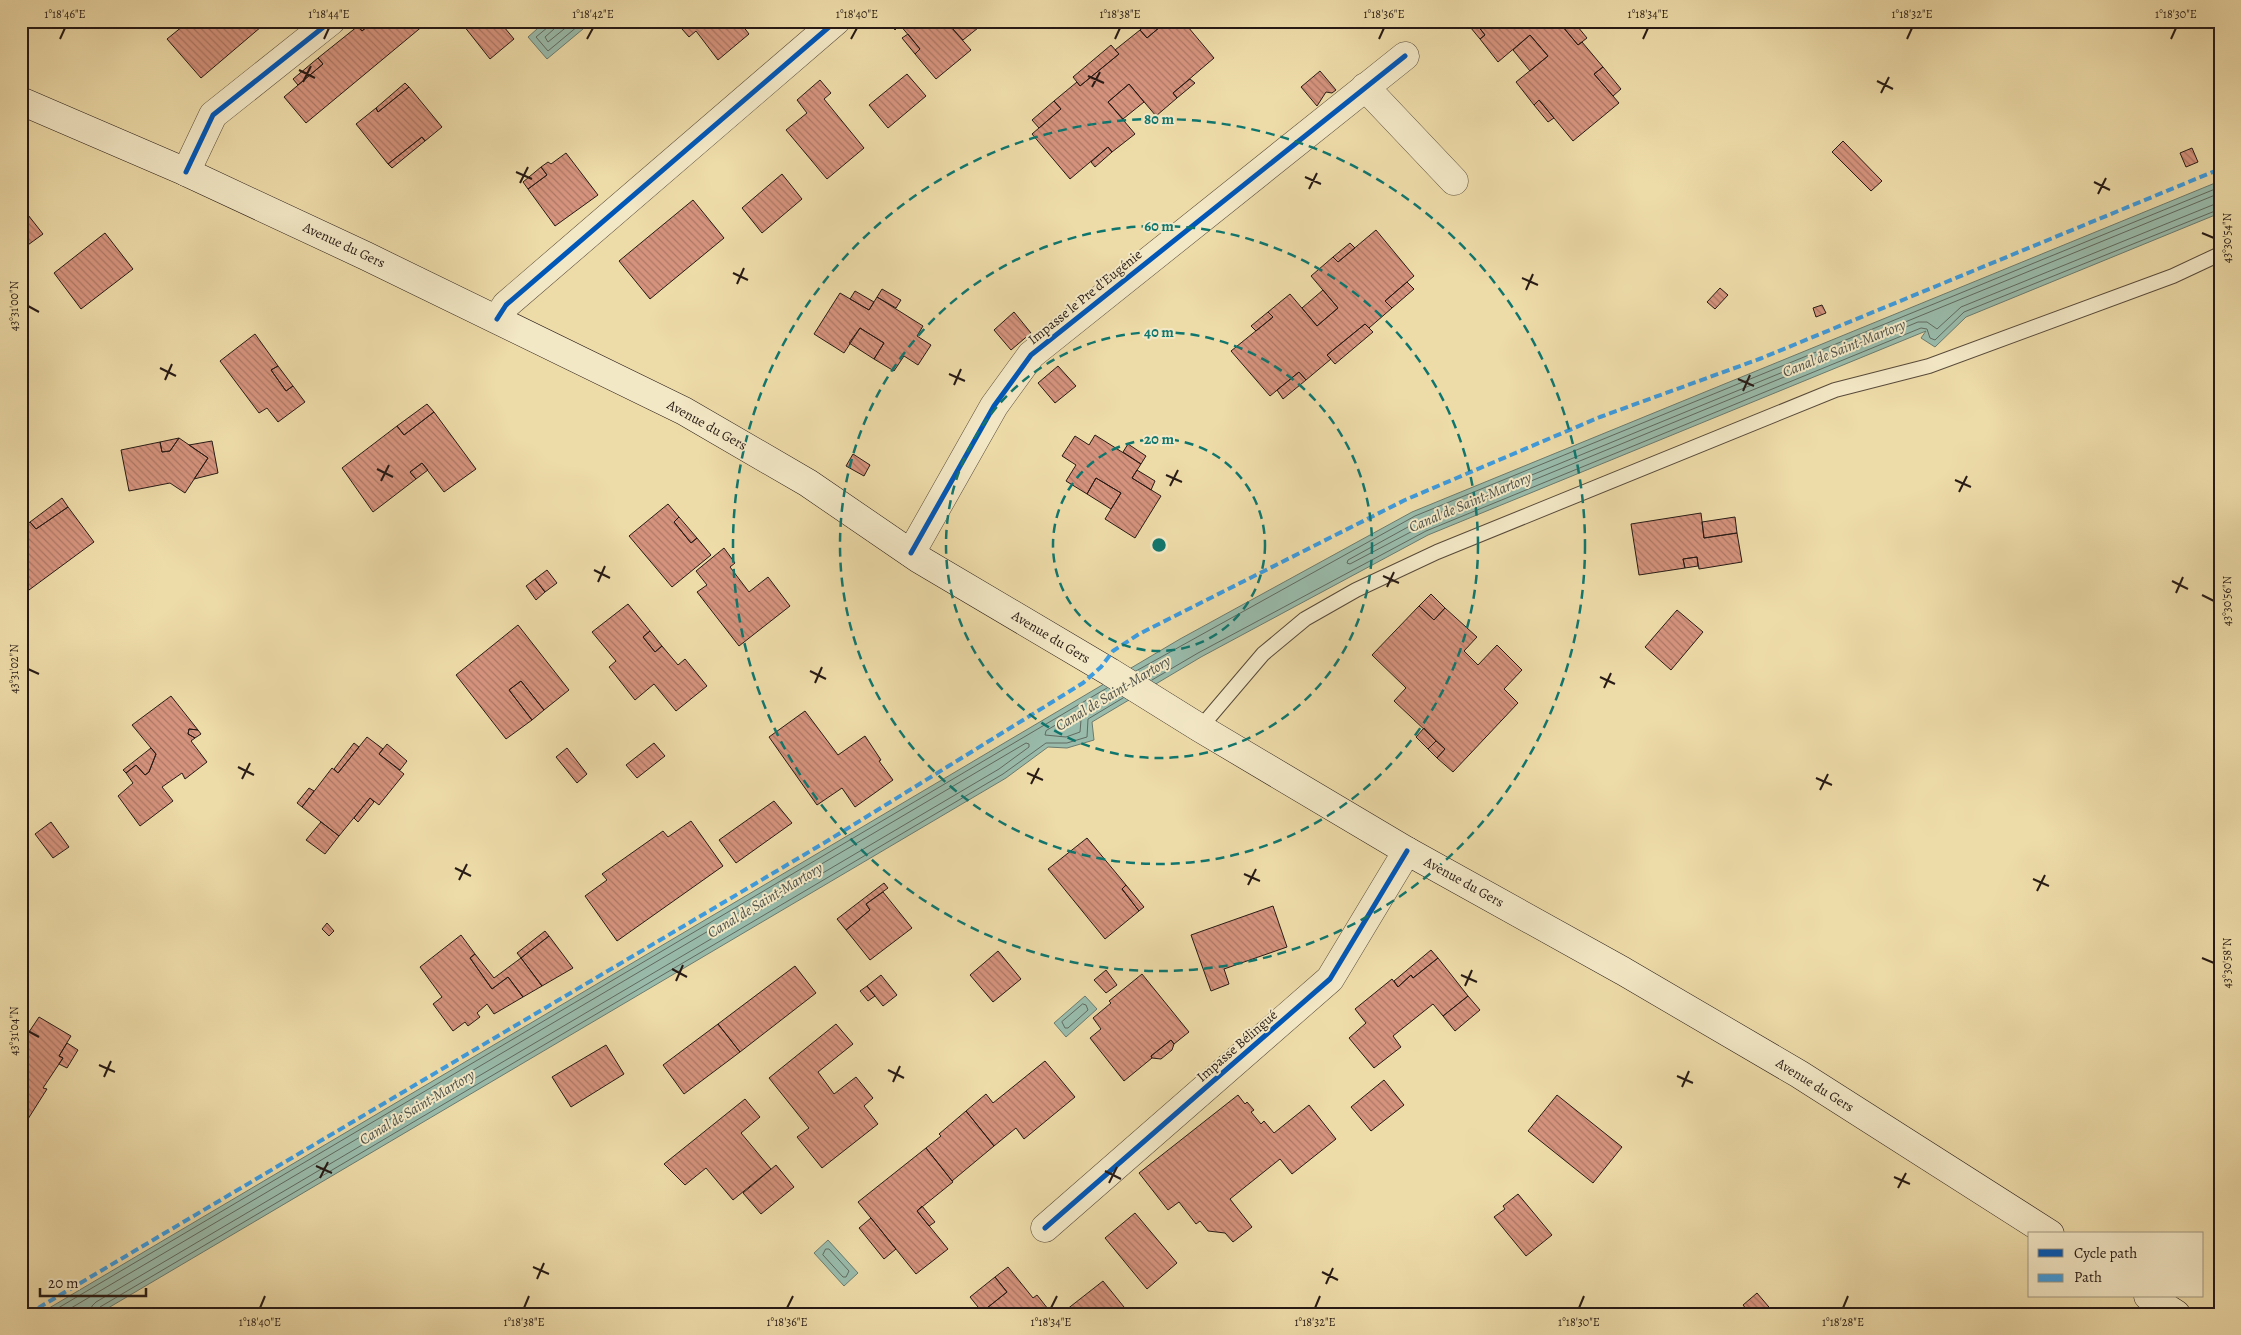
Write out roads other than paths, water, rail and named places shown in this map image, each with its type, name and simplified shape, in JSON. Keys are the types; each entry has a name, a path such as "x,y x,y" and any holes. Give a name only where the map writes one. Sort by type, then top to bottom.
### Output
{"main road":[{"path":"186,172 214,115 330,21"},
{"path":"497,319 506,305 836,21"},
{"name":"Impasse le Pre d'Eugénie","path":"911,554 994,406 1030,355 1405,56"},
{"path":"1365,87 1454,181"},
{"name":"Avenue du Gers","path":"21,101 186,172 497,319 684,411 808,483 911,554 1110,672 1200,728 1407,851 1623,971 1790,1070 2047,1232"},
{"name":"Impasse Bélingué","path":"1046,1228 1330,979 1407,851"},
{"path":"2151,1298 2176,1314"}],"lane":[{"path":"1200,728 1263,654 1305,619 1356,590 1428,556 1835,390 1929,366 2173,276 2220,254"}],"water":[{"path":"546,21 587,21 589,24 547,59 528,37"},
{"name":"Canal de Saint-Martory","path":"2220,181 2220,213 1966,317 1935,347 1921,338 1926,331 1428,535 1201,657 1092,722 1094,740 1067,748 1048,747 1006,778 98,1314 39,1314 1180,639 1412,512"},
{"path":"1085,996 1097,1009 1066,1037 1054,1023"},
{"path":"828,1240 858,1273 844,1286 814,1253"}]}
